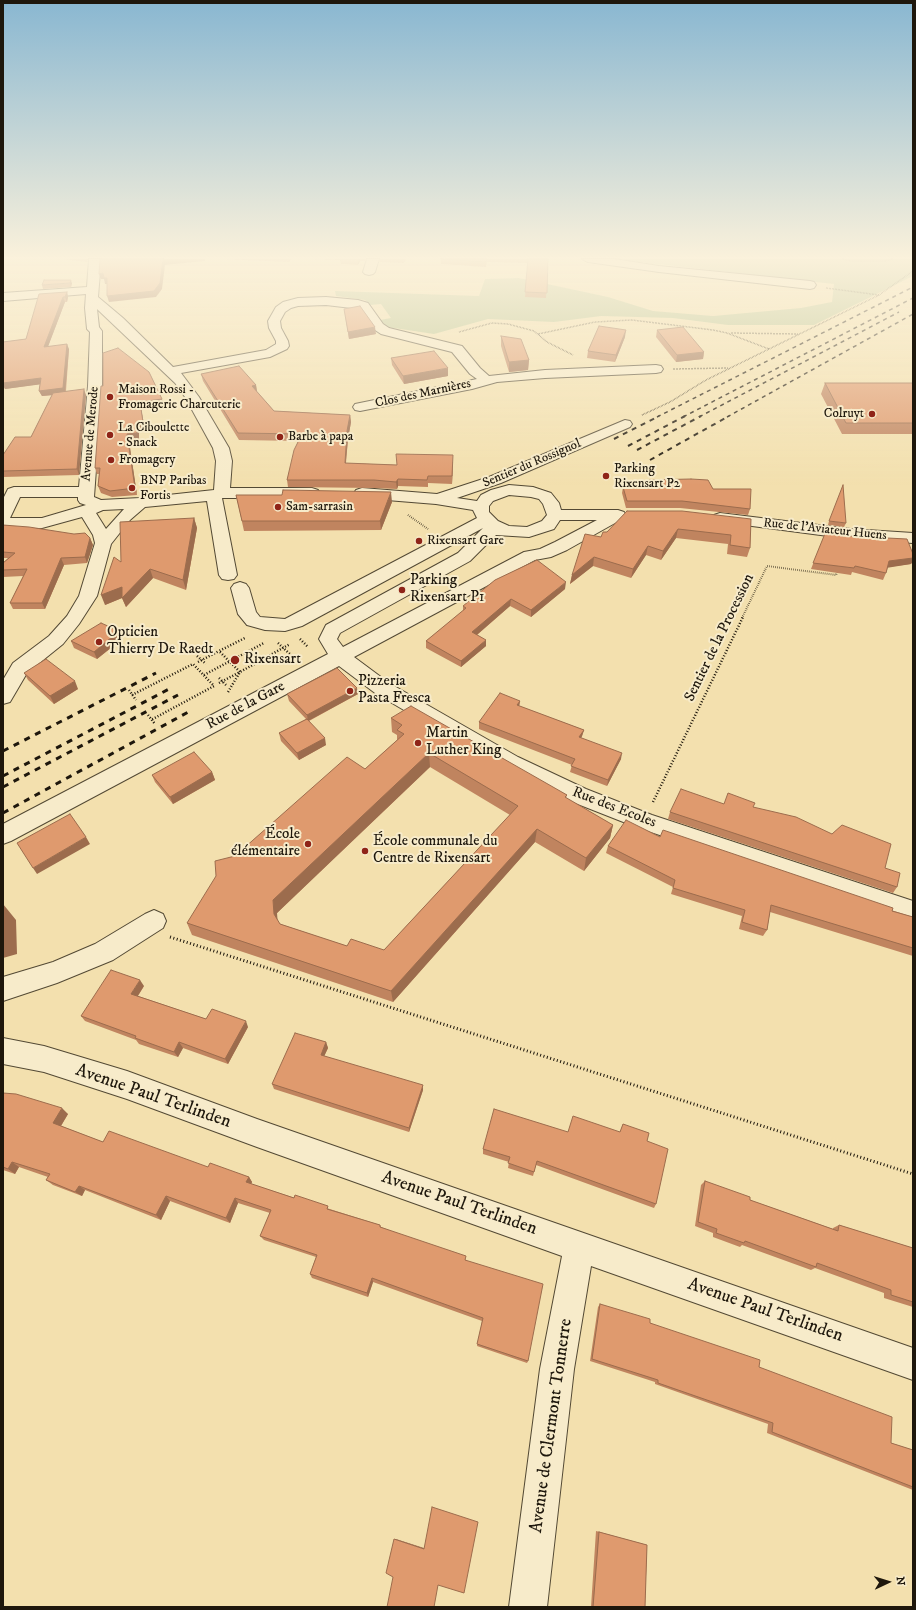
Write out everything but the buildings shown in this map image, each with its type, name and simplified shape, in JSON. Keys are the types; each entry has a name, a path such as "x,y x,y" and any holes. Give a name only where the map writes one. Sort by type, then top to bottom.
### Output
{"street":[{"name":"Avenue de Merode","path":"93,508 86,500 86,492 95,386 96,334"},
{"path":"132,334 180,380 192,397 220,448 224,461 218,494 228,575 220,582 221,587 232,590 240,588 247,614 254,621 265,624 285,625 295,622 488,518"},
{"name":"Clos des Marnières","path":"171,371 270,353 282,346 282,341 278,334"},
{"name":"Clos des Marnières","path":"399,334 457,349 486,380"},
{"name":"Clos des Marnières","path":"360,407 472,385 486,380 590,371 656,370"},
{"name":"Sentier du Rossignol","path":"436,499 473,489 625,424"},
{"path":"339,656 328,639 333,629 464,557 490,531 487,498 497,493 509,490 533,492 545,496 551,503 555,515"},
{"path":"3,516 14,492 86,492"},
{"path":"3,523 42,523 93,508 218,494 336,493 374,494 436,499 488,518 506,530 529,532 548,524 555,515"},
{"path":"3,698 12,670 56,640 73,620 88,596 103,543 124,517 140,503"},
{"path":"93,508 103,543"},
{"path":"530,556 545,553 625,515 555,515"},
{"name":"Rue de l'Aviateur Huens","path":"707,516 851,534 913,538"},
{"path":"529,532 534,546 530,556"},
{"name":"Rue de la Gare","path":"3,835 530,556"},
{"name":"Rue des Ecoles","path":"339,656 382,688 511,763 578,795 644,821 913,911"},
{"path":"3,989 57,972 104,952 148,924"},
{"name":"Avenue Paul Terlinden","path":"3,1051 44,1059 127,1085 257,1133 913,1364"},
{"name":"Avenue de Clermont Tonnerre","path":"528,1607 557,1369 579,1246"}],"path":[{"path":"433,342 453,334"},
{"path":"538,334 547,342 578,359 590,371"},
{"path":"730,334 770,349"},
{"path":"655,409 731,368 800,334"},
{"path":"656,370 731,368"},
{"name":"Sentier de la Procession","path":"644,821 767,566 836,575 851,534"},
{"path":"272,639 293,657 299,658"},
{"path":"204,675 266,642"},
{"path":"223,682 219,683 293,643"},
{"path":"203,661 198,662 232,645"},
{"path":"219,651 240,672"},
{"path":"197,656 206,664"},
{"path":"132,695 193,664 214,686 151,720"},
{"path":"224,697 240,672"},
{"path":"219,678 226,685"},
{"path":"129,690 136,700"},
{"path":"148,715 155,724"},
{"path":"148,924 913,1174"}],"railway":[{"path":"657,417 820,334"},
{"path":"683,417 843,334"},
{"path":"699,417 857,334"},
{"path":"727,417 877,334"},
{"path":"614,439 659,416"},
{"path":"628,446 685,416"},
{"path":"637,450 701,416"},
{"path":"650,460 729,416"},
{"path":"3,751 156,673"},
{"path":"3,776 171,688"},
{"path":"3,787 178,695"},
{"path":"3,813 192,710"}],"place":[{"name":"Maison Rossi - Fromagerie Charcuterie","path":"110,397"},
{"name":"Colruyt","path":"872,414"},
{"name":"La Ciboulette - Snack","path":"110,435"},
{"name":"Barbe à papa","path":"280,437"},
{"name":"Fromagery","path":"111,460"},
{"name":"Parking Rixensart P2","path":"606,476"},
{"name":"BNP Paribas Fortis","path":"132,488"},
{"name":"Sam-sarrasin","path":"278,507"},
{"name":"Rixensart Gare","path":"419,541"},
{"name":"Parking Rixensart P1","path":"402,590"},
{"name":"Opticien Thierry De Raedt","path":"99,642"},
{"name":"Rixensart","path":"235,660"},
{"name":"Pizzeria Pasta Fresca","path":"350,691"},
{"name":"Martin Luther King","path":"418,743"},
{"name":"École élémentaire","path":"308,844"},
{"name":"École communale du Centre de Rixensart","path":"365,851"}]}
